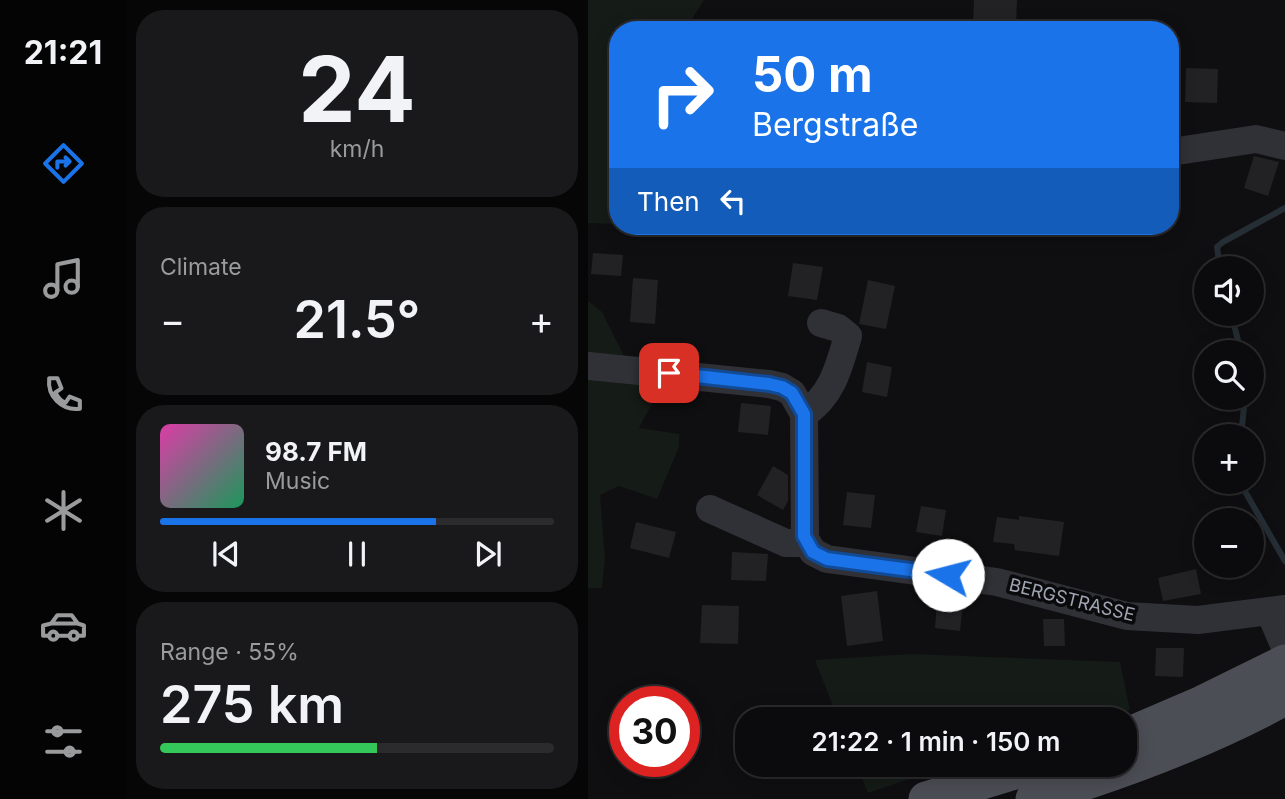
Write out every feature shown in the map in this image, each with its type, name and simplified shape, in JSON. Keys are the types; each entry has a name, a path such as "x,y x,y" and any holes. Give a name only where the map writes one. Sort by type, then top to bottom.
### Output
{"main road":[{"path":"1033,799 1090,782 1219,731 1266,696 1285,662"},
{"path":"1137,731 1266,696"},
{"path":"926,799 998,777"}],"street":[{"path":"1179,151 1256,139 1285,146"},
{"path":"804,414 824,398 838,372 848,336 838,328 821,323"},
{"path":"588,366 782,387 792,393 804,414 804,536 807,543 786,544 710,509"},
{"name":"BERGSTRASSE","path":"807,543 813,552 827,559 998,582 1127,616 1198,620 1277,610"},
{"path":"1277,610 1285,647"}],"shaded area":[{"path":"588,0 704,0 691,21 609,21 609,224 588,223"},
{"path":"588,301 602,312 624,356 588,355"},
{"path":"588,378 662,385 639,428 679,434 679,447 657,499 619,486 600,495 605,559 602,588 588,588"},
{"path":"911,654 1120,662 1129,707 833,707 815,660"},
{"path":"861,777 915,777 868,793"}],"building":[{"path":"974,0 1017,0 1016,21 973,21"},
{"path":"1186,68 1218,69 1217,103 1185,102"},
{"path":"1254,156 1279,162 1268,196 1244,188"},
{"path":"593,253 623,255 621,276 591,274"},
{"path":"793,263 823,267 817,300 788,296"},
{"path":"633,278 658,280 655,324 630,322"},
{"path":"868,280 895,286 886,329 859,324"},
{"path":"867,362 892,367 887,397 862,392"},
{"path":"741,403 771,406 768,435 738,432"},
{"path":"773,466 788,475 788,501 783,510 757,495"},
{"path":"847,492 875,495 871,528 843,525"},
{"path":"921,506 946,510 942,536 916,532"},
{"path":"1019,516 1064,522 1059,556 1015,550 1014,544 993,542 997,517 1019,520"},
{"path":"636,522 676,532 669,558 630,548"},
{"path":"732,552 768,554 766,581 731,580"},
{"path":"1194,569 1194,578 1198,578 1201,594 1163,601 1158,578"},
{"path":"877,591 883,641 847,646 841,596"},
{"path":"937,601 963,604 960,631 935,628"},
{"path":"702,605 739,606 738,644 700,643"},
{"path":"1043,619 1064,619 1065,646 1044,646"},
{"path":"1156,648 1184,648 1183,677 1155,676"}],"waterway":[{"path":"1218,256 1217,247 1223,242 1285,208"},
{"path":"1234,326 1238,340"},
{"path":"1242,424 1244,410"},
{"path":"1246,494 1285,561"}],"route":[{"path":"669,373 769,384 792,393 804,414 804,536 813,552 827,559 948,575"}]}
